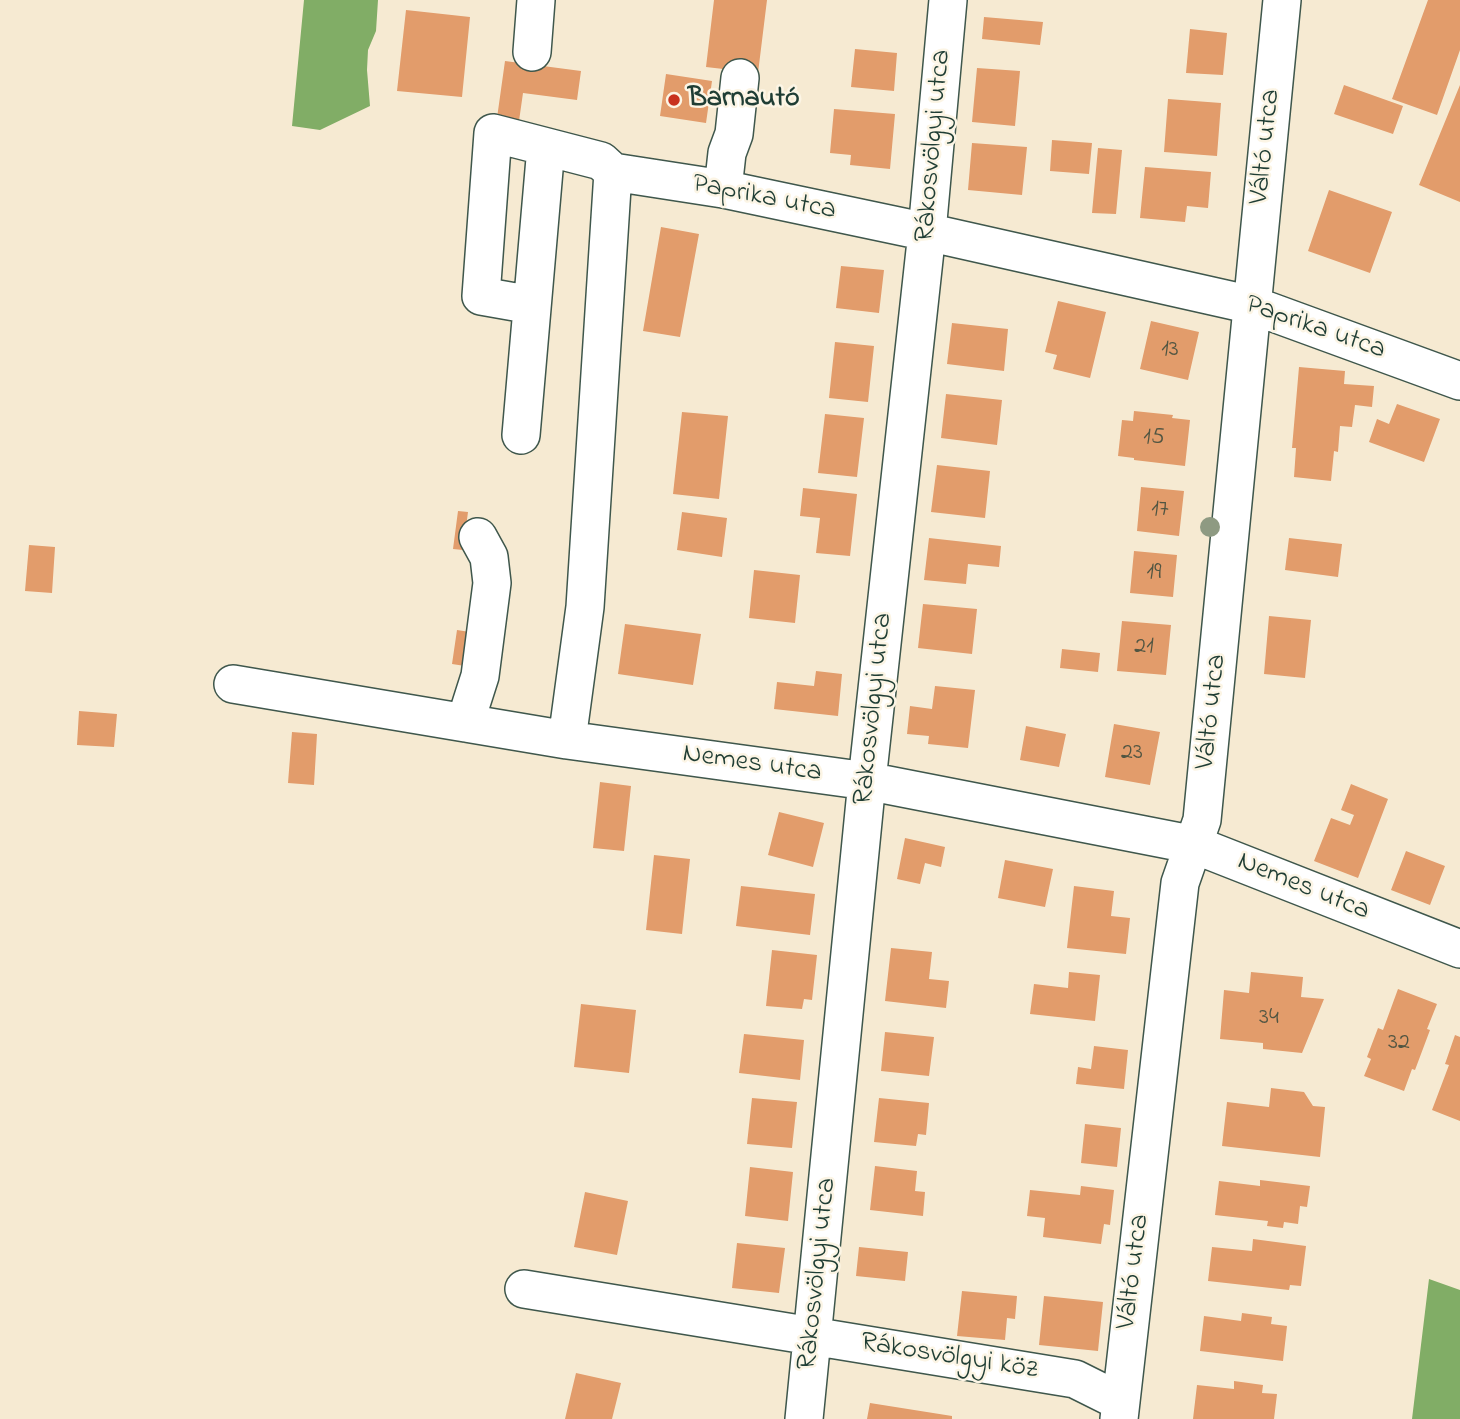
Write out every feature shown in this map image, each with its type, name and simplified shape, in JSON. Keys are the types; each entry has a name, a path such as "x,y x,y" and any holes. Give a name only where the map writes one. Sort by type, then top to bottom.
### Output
{"street":[{"path":"532,52 536,0"},
{"name":"Rákosvölgyi utca","path":"804,1419 867,781 928,232 948,0"},
{"name":"Váltó utca","path":"1120,1410 1180,883 1202,820 1282,0"},
{"path":"723,189 727,153 734,134 740,78"},
{"path":"532,305 481,296 493,133 601,161 614,173 585,607 567,740"},
{"path":"521,435 546,147"},
{"name":"Paprika utca","path":"614,173 723,189 1252,304 1460,382"},
{"path":"465,723 480,676 492,583 489,557 478,537"},
{"name":"Nemes utca","path":"233,684 567,740 867,781 1195,845 1460,949"},
{"name":"Rákosvölgyi köz","path":"524,1289 1075,1379 1120,1410"}],"green space":[{"path":"304,0 378,0 376,31 368,50 370,106 320,130 292,126"},
{"path":"1429,1279 1460,1290 1460,1419 1412,1419"}],"building":[{"path":"714,0 767,0 758,73 706,67"},
{"path":"1428,0 1460,0 1460,50 1437,115 1392,99"},
{"path":"406,10 470,17 462,97 397,91"},
{"path":"984,17 1043,22 1040,45 982,39"},
{"path":"1190,29 1227,33 1223,75 1186,73"},
{"path":"855,49 897,53 894,91 851,87"},
{"path":"505,61 581,71 577,100 523,93 519,121 497,118"},
{"path":"977,68 1020,71 1015,126 972,122"},
{"path":"666,74 712,81 706,123 660,116"},
{"path":"1344,85 1403,106 1393,134 1334,114"},
{"path":"1460,85 1460,202 1419,185"},
{"path":"1168,99 1221,103 1217,156 1164,152"},
{"path":"834,109 895,114 890,169 850,165 851,155 830,153"},
{"path":"1052,140 1092,143 1089,174 1050,171"},
{"path":"972,143 1027,147 1022,195 968,190"},
{"path":"1098,148 1122,150 1116,214 1092,213"},
{"path":"1145,167 1211,172 1208,208 1187,206 1185,222 1140,218"},
{"path":"1329,190 1392,212 1370,273 1308,251"},
{"path":"661,227 699,234 680,337 643,331"},
{"path":"841,266 884,270 879,313 836,308"},
{"path":"1058,301 1106,312 1090,378 1053,369 1057,355 1045,352"},
{"path":"1151,321 1199,332 1188,380 1140,369"},
{"path":"952,323 1008,329 1004,371 947,364"},
{"path":"835,342 874,346 868,402 829,398"},
{"path":"1299,367 1345,371 1344,384 1374,386 1372,407 1355,405 1352,427 1340,426 1338,452 1334,451 1331,481 1294,477 1296,448 1292,448"},
{"path":"946,394 1002,400 997,445 941,438"},
{"path":"1397,404 1440,419 1424,462 1369,442 1377,419 1389,424"},
{"path":"1134,411 1173,415 1172,418 1190,420 1185,466 1118,456 1122,420 1133,421"},
{"path":"682,412 728,416 719,499 673,494"},
{"path":"825,414 864,418 857,477 818,473"},
{"path":"937,465 990,471 985,518 931,512"},
{"path":"1141,487 1184,491 1179,536 1137,531"},
{"path":"803,488 857,494 850,556 816,553 820,518 800,516"},
{"path":"458,511 468,512 463,550 453,549"},
{"path":"682,512 727,518 722,557 677,550"},
{"path":"929,538 1001,546 999,567 968,564 966,584 924,580"},
{"path":"1289,538 1342,544 1338,577 1285,570"},
{"path":"29,545 55,547 52,593 25,591"},
{"path":"1134,551 1177,555 1173,597 1130,593"},
{"path":"754,570 800,575 795,623 749,618"},
{"path":"923,604 977,609 972,654 918,648"},
{"path":"1269,616 1311,620 1305,678 1264,674"},
{"path":"1122,621 1171,625 1166,675 1117,671"},
{"path":"625,624 701,634 693,685 618,674"},
{"path":"457,630 470,632 465,666 452,664"},
{"path":"1062,649 1100,653 1098,672 1060,668"},
{"path":"816,671 842,674 838,716 774,709 777,682 814,686"},
{"path":"935,686 975,690 968,748 928,744 929,736 907,734 910,706 932,709"},
{"path":"79,711 117,714 114,747 77,745"},
{"path":"1114,724 1160,732 1150,785 1105,777"},
{"path":"1026,726 1066,734 1059,767 1020,760"},
{"path":"292,732 317,734 314,785 288,783"},
{"path":"600,782 631,786 624,851 593,848"},
{"path":"1351,784 1388,799 1358,878 1314,861 1331,818 1350,825 1354,815 1341,810"},
{"path":"779,812 824,823 813,867 768,855"},
{"path":"905,838 945,847 941,867 925,863 920,884 897,879"},
{"path":"1406,851 1445,866 1430,905 1391,890"},
{"path":"654,855 690,859 682,934 646,930"},
{"path":"1005,860 1053,869 1045,907 998,898"},
{"path":"741,886 815,894 810,935 736,926"},
{"path":"1074,886 1114,891 1111,916 1130,918 1126,954 1067,948"},
{"path":"891,948 932,952 929,979 949,981 946,1008 885,1001"},
{"path":"772,950 817,955 812,1000 804,999 802,1009 766,1006"},
{"path":"1069,972 1100,975 1095,1021 1030,1014 1034,984 1068,988"},
{"path":"1251,972 1303,977 1301,997 1324,999 1302,1053 1263,1049 1263,1043 1220,1039 1224,990 1249,993"},
{"path":"1398,989 1437,1004 1415,1070 1412,1069 1404,1091 1364,1076 1371,1059 1367,1057 1378,1028 1383,1030"},
{"path":"581,1004 636,1010 629,1073 574,1067"},
{"path":"885,1032 934,1037 929,1076 881,1071"},
{"path":"744,1034 804,1040 800,1080 739,1073"},
{"path":"1455,1035 1460,1037 1460,1121 1432,1110 1449,1065 1445,1064"},
{"path":"1094,1046 1128,1050 1124,1089 1076,1084 1078,1067 1091,1069"},
{"path":"1271,1088 1304,1092 1313,1106 1325,1107 1320,1157 1222,1146 1227,1102 1269,1107"},
{"path":"752,1098 797,1102 792,1148 747,1144"},
{"path":"879,1098 929,1103 926,1135 918,1134 916,1146 874,1142"},
{"path":"1085,1124 1121,1128 1117,1167 1081,1163"},
{"path":"875,1166 917,1171 915,1191 925,1192 923,1216 870,1210"},
{"path":"750,1167 793,1172 788,1221 745,1216"},
{"path":"1260,1180 1310,1186 1307,1207 1300,1206 1298,1224 1284,1222 1283,1228 1267,1226 1268,1221 1215,1215 1219,1181 1260,1186"},
{"path":"1081,1186 1114,1190 1110,1225 1104,1224 1101,1244 1043,1237 1045,1218 1027,1216 1030,1190 1080,1195"},
{"path":"585,1192 628,1201 617,1255 574,1247"},
{"path":"1253,1239 1306,1246 1301,1286 1290,1285 1289,1290 1208,1281 1212,1247 1252,1251"},
{"path":"737,1243 785,1248 779,1293 732,1288"},
{"path":"859,1247 908,1252 905,1281 856,1276"},
{"path":"962,1291 1017,1296 1015,1319 1007,1318 1005,1340 957,1336"},
{"path":"1044,1296 1103,1302 1098,1351 1039,1345"},
{"path":"1242,1313 1272,1317 1271,1324 1287,1326 1283,1361 1200,1351 1204,1316 1241,1321"},
{"path":"576,1373 621,1383 612,1419 565,1419"},
{"path":"1234,1381 1263,1385 1262,1393 1277,1394 1274,1419 1193,1419 1197,1385 1234,1389"},
{"path":"870,1403 952,1416 952,1419 867,1419"}],"place":[{"name":"Barnautó","path":"674,100"}]}
